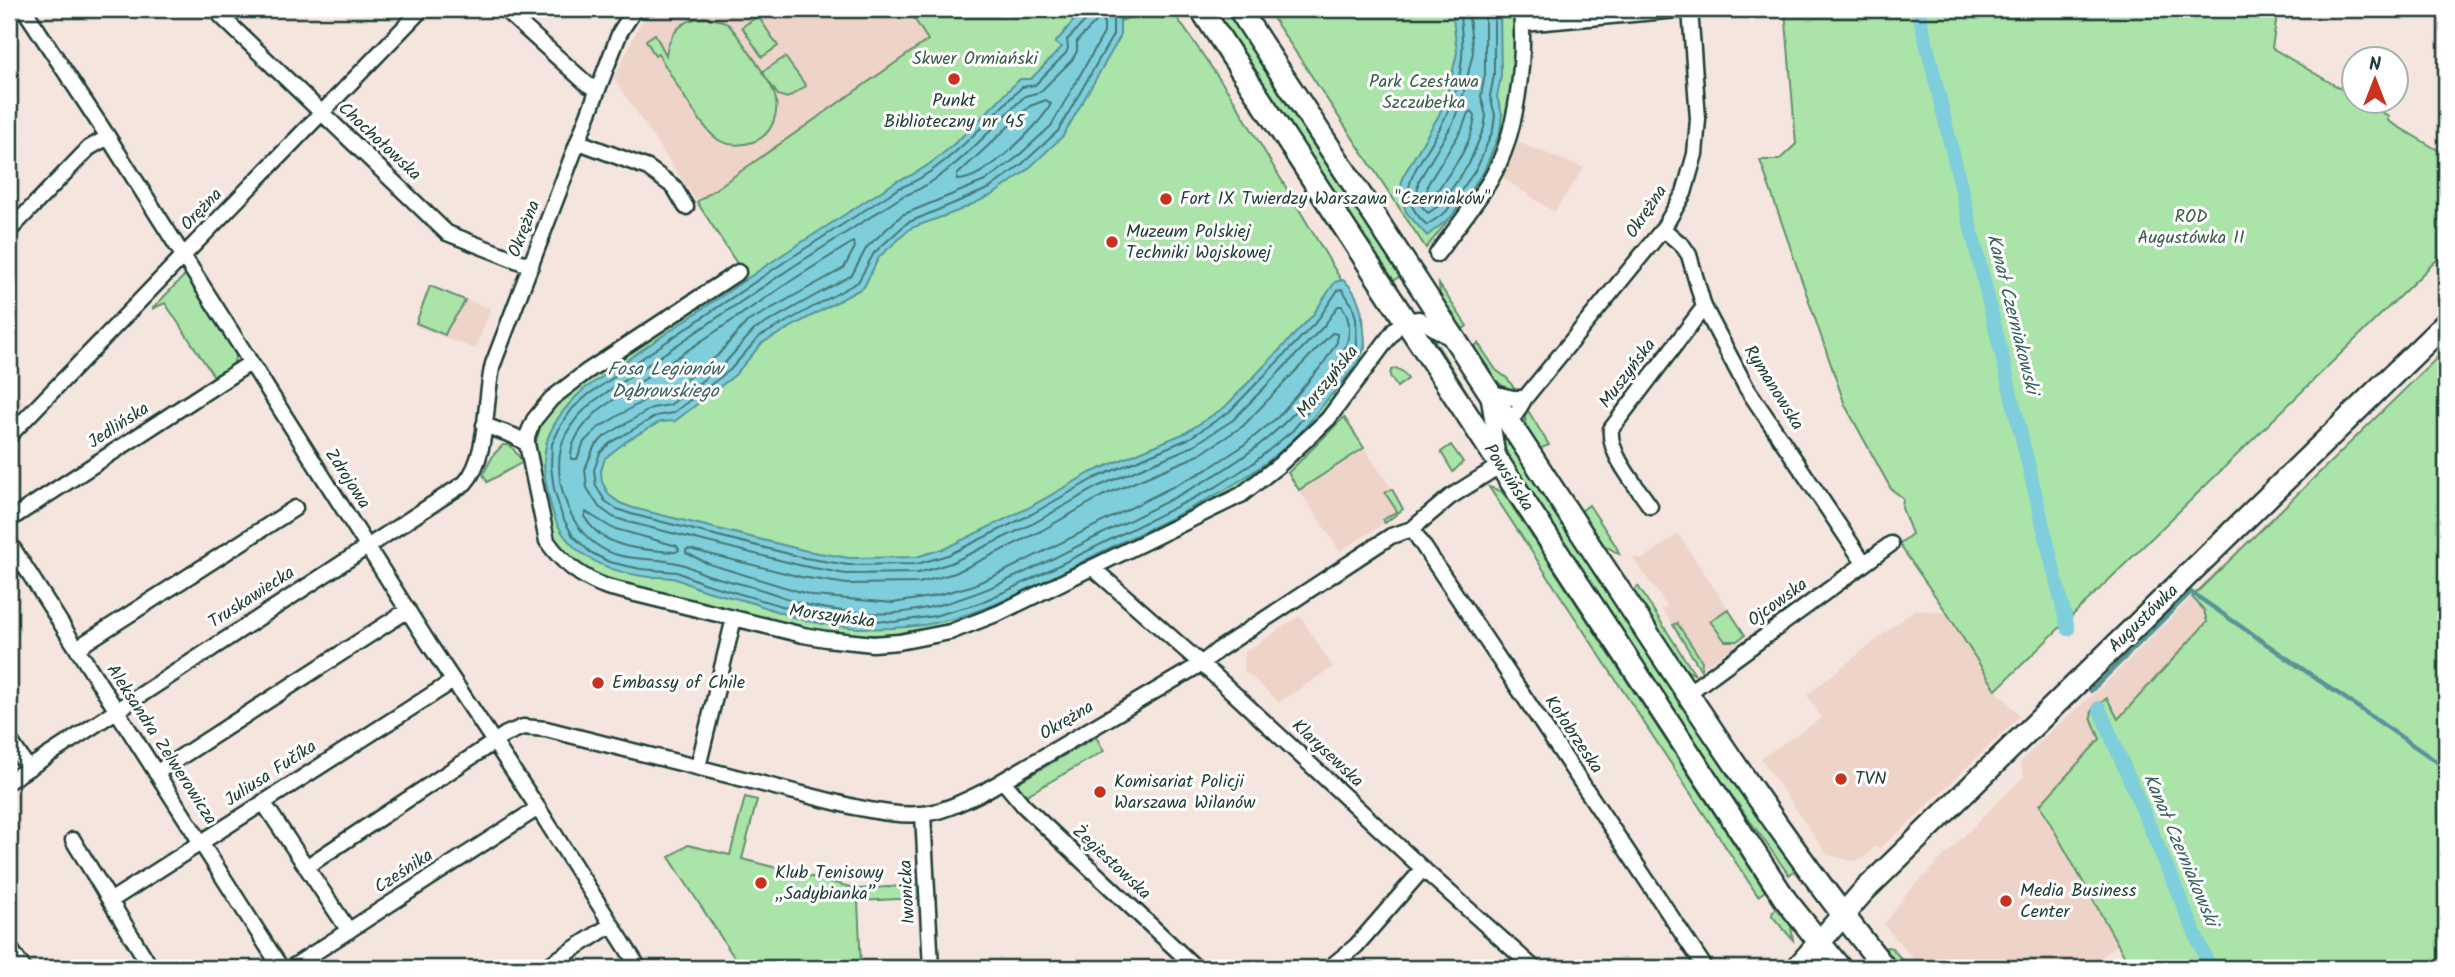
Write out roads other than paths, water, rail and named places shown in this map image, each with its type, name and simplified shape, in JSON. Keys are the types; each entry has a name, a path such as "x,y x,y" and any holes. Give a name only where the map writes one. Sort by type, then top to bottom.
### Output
{"main road":[{"name":"Powsińska","path":"1201,9 1785,899 1840,968"},
{"name":"Powsińska","path":"1239,9 1688,694 1843,915 1885,968"},
{"name":"Augustówka","path":"1797,968 1862,893 2446,323"},
{"path":"9,953 19,968"}],"street":[{"name":"Zdrojowa","path":"24,9 639,968"},
{"name":"Orężna","path":"9,436 422,9"},
{"path":"504,9 597,90"},
{"name":"Okrężna","path":"484,425 488,383 494,364 597,90 621,32 635,9"},
{"path":"1437,254 1492,177 1505,144 1517,102 1522,67 1521,9"},
{"path":"1522,24 1689,9"},
{"name":"Okrężna","path":"1510,424 1525,398 1663,229 1684,192 1695,154 1698,119 1689,9"},
{"name":"Chochołowska","path":"221,16 447,233 531,266"},
{"path":"9,231 89,148 108,137"},
{"path":"579,142 648,168 674,187 686,207"},
{"name":"Rymanowska","path":"1663,229 1683,246 1689,255 1704,307 1746,387 1864,563"},
{"path":"484,425 527,444 529,429 551,399 586,372 738,272"},
{"name":"Muszyńska","path":"1650,506 1613,450 1611,429 1704,307"},
{"path":"1404,321 1419,318 1456,343"},
{"name":"Morszyńska","path":"527,444 547,541 555,553 593,582 803,635 873,643 922,639 950,632 999,613 1241,495 1262,480 1328,419 1389,336 1404,321"},
{"name":"Jedlińska","path":"9,520 250,363"},
{"path":"1499,466 1488,391 1513,398 1525,398"},
{"name":"Truskawiecka","path":"9,781 465,484 474,472 484,425"},
{"name":"Okrężna","path":"306,867 514,728 533,726 854,807 886,813 923,814 964,800 1003,781 1201,664 1217,650 1391,536 1412,529 1450,497 1499,466"},
{"path":"77,648 295,508"},
{"name":"Kołobrzeska","path":"1412,529 1702,966"},
{"name":"Aleksandra Zelwerowicza","path":"9,542 281,968"},
{"name":"Ojcowska","path":"1688,694 1891,544"},
{"name":"Klarysewska","path":"1093,568 1534,968"},
{"path":"156,773 408,610"},
{"path":"698,767 734,618"},
{"name":"Juliusa Fučíka","path":"110,901 453,681"},
{"path":"9,739 28,768"},
{"name":"Żegiestowska","path":"1003,781 1033,815 1196,968"},
{"path":"263,802 349,931"},
{"name":"Cześnika","path":"291,968 538,808"},
{"name":"Iwonicka","path":"923,814 931,968"},
{"path":"73,840 151,968"},
{"path":"1329,968 1356,946 1423,869"},
{"path":"544,968 611,925"}],"water":[{"name":"Fosa Legionów Dąbrowskiego","path":"1088,9 1120,9 1120,37 1063,136 1026,171 994,194 911,228 879,257 864,287 762,343 735,375 675,421 660,422 628,440 605,458 601,471 602,482 609,495 633,508 807,551 849,558 916,557 946,548 1028,508 1090,473 1185,433 1225,407 1312,316 1335,282 1343,280 1352,289 1360,307 1365,337 1364,349 1353,369 1301,432 1253,472 1203,502 998,603 957,618 920,626 872,628 808,621 703,590 676,579 614,570 576,549 559,527 553,513 544,460 551,431 569,404 584,389 782,255 897,181 929,164 962,137 1020,79 1031,79 1062,47 1055,43 1076,18"},
{"path":"1452,9 1500,9 1501,76 1497,97 1502,114 1500,132 1484,171 1451,217 1427,236 1406,212 1401,195 1402,178 1439,115 1449,88 1457,52"}],"waterway":[{"name":"Kanał Czerniakowski","path":"1918,9 2068,629"},
{"path":"2091,691 2191,592 2446,768"},
{"name":"Kanał Czerniakowski","path":"2099,708 2210,968"}],"place":[{"name":"Punkt Biblioteczny nr 45","path":"954,79"},
{"name":"Fort IX Twierdzy Warszawa \"Czerniaków\"","path":"1166,199"},
{"name":"Muzeum Polskiej Techniki Wojskowej","path":"1112,242"},
{"name":"Embassy of Chile","path":"598,683"},
{"name":"TVN","path":"1841,779"},
{"name":"Komisariat Policji Warszawa Wilanów","path":"1100,792"},
{"name":"Klub Tenisowy „Sadybianka”","path":"761,883"},
{"name":"Media Business Center","path":"2006,901"}],"park label":[{"name":"Skwer Ormiański","path":"975,59"},
{"name":"Park Czesława Szczubełka","path":"1424,92"},
{"name":"ROD Augustówka II","path":"2191,227"}]}
